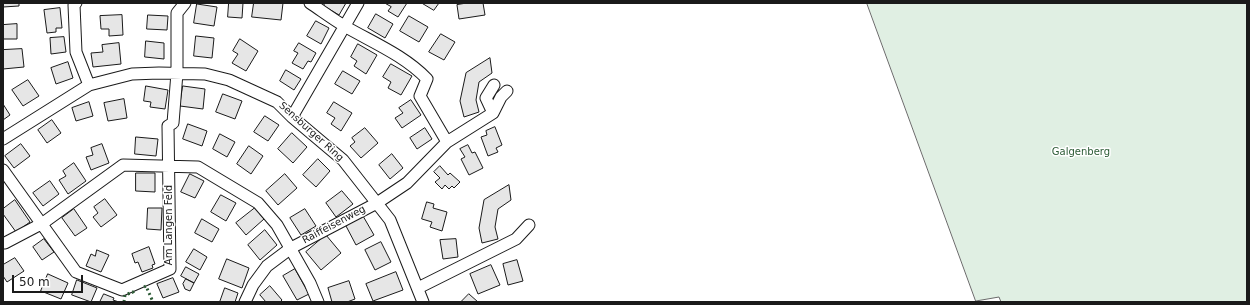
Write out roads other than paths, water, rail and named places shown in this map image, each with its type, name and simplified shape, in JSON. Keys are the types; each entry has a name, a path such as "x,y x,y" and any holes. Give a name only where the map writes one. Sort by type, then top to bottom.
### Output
{"street":[{"path":"177,74 177,13 185,3"},
{"path":"310,3 344,26 394,53 417,68 427,80 420,96 447,142"},
{"path":"292,117 358,3"},
{"path":"74,4 76,52 89,85"},
{"name":"Sensburger Ring","path":"3,139 89,85 132,74 205,74 229,80 277,102 292,117 343,160 390,220 423,302"},
{"name":"Am Langen Feld","path":"3,170 43,223 76,272 122,290 170,269 168,126 174,123 177,74"},
{"path":"493,113 486,98 494,85"},
{"path":"377,202 407,183 447,142 493,113 501,97 507,91"},
{"path":"4,243 43,223 124,165 168,165"},
{"name":"Raiffeisenweg","path":"168,165 198,167 258,203 277,225 291,248 310,283 318,302"},
{"name":"Raiffeisenweg","path":"246,302 253,285 267,266 291,248 377,202"},
{"path":"418,288 516,239 529,225"}],"park label":[{"name":"Galgenberg","path":"1081,152"}]}
